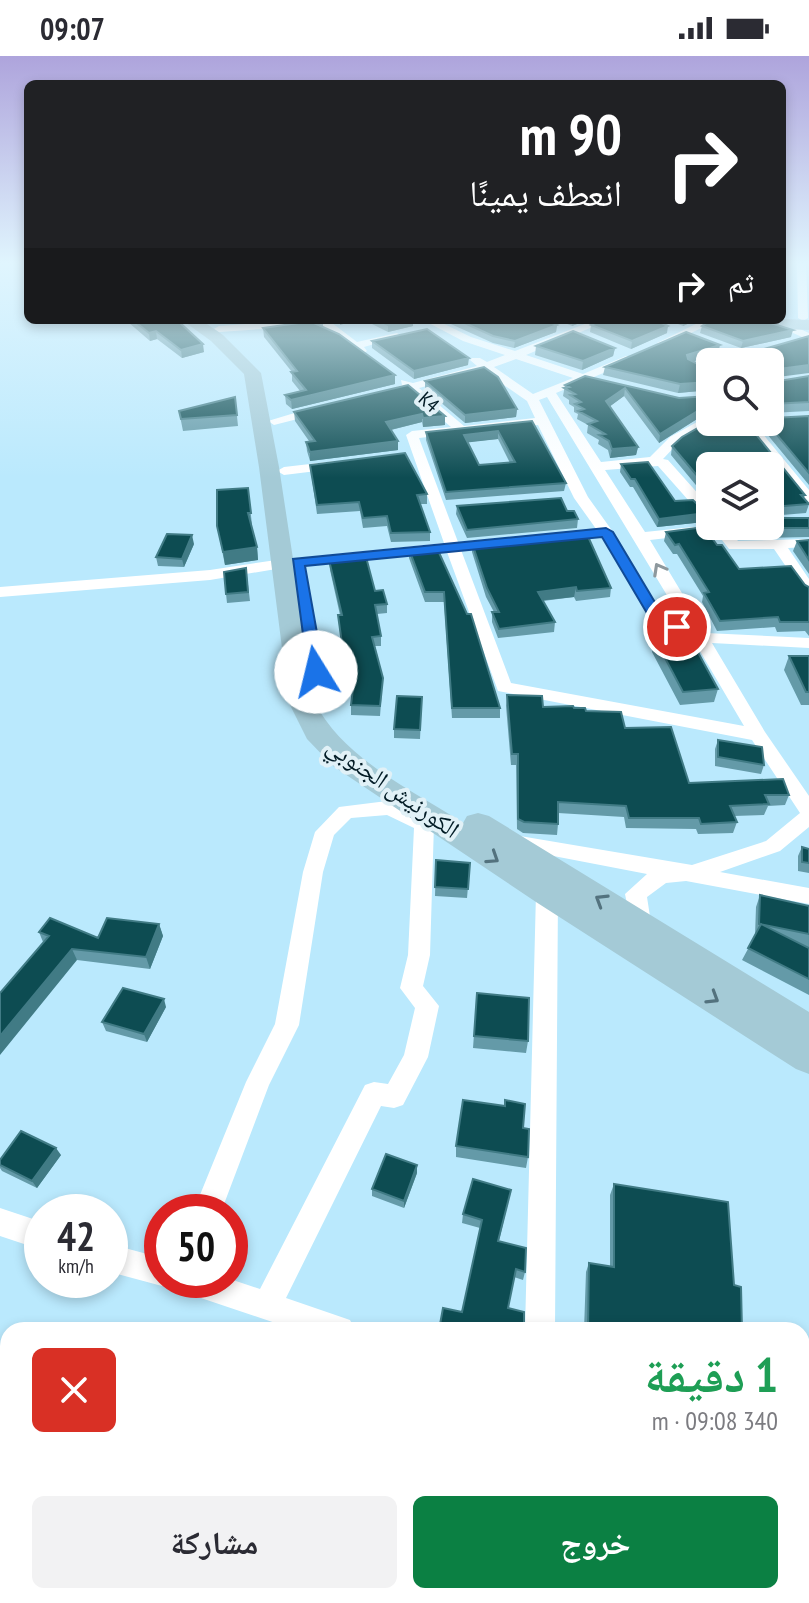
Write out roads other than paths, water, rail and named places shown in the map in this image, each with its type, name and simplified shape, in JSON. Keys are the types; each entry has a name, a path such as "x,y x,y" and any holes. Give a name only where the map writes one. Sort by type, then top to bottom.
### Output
{"main road":[{"name":"الكورنيش الجنوبي","path":"211,334 252,373 321,699 335,726 358,751 640,923 809,1031"},
{"name":"الكورنيش الجنوبي","path":"223,334 264,371 284,471 302,703 317,733 343,759 402,806 809,1058"}],"street":[{"path":"339,334 377,362"},
{"path":"354,346 405,334"},
{"path":"441,334 532,399 573,498 657,617 697,637 809,643"},
{"path":"453,334 612,385"},
{"path":"381,395 485,367 513,355 580,335"},
{"path":"532,399 628,354 690,335"},
{"path":"796,342 809,338"},
{"name":"K4","path":"389,371 459,427"},
{"path":"549,391 641,537 697,637 809,814 773,846 692,873 661,875 636,894 640,923"},
{"path":"274,421 336,406"},
{"path":"542,421 459,427 412,435 410,455 438,508 504,687 758,735"},
{"path":"654,461 674,440 696,428"},
{"path":"758,436 799,488"},
{"path":"595,467 654,461 663,463 696,499"},
{"path":"284,471 344,464"},
{"path":"689,491 696,490"},
{"path":"438,508 454,507"},
{"path":"641,537 696,527"},
{"path":"729,540 734,546 809,543"},
{"path":"0,592 210,575 290,563 513,541"},
{"path":"779,546 809,590"},
{"path":"214,1194 258,1082 287,1025 313,872 325,832 346,812 402,806 424,824 419,955 411,988 427,1006 416,1057 394,1097 374,1093 326,1195 267,1306"},
{"path":"505,840 809,896"},
{"path":"540,1322 547,893"},
{"path":"0,1222 24,1230"},
{"path":"243,1298 316,1322"}]}
